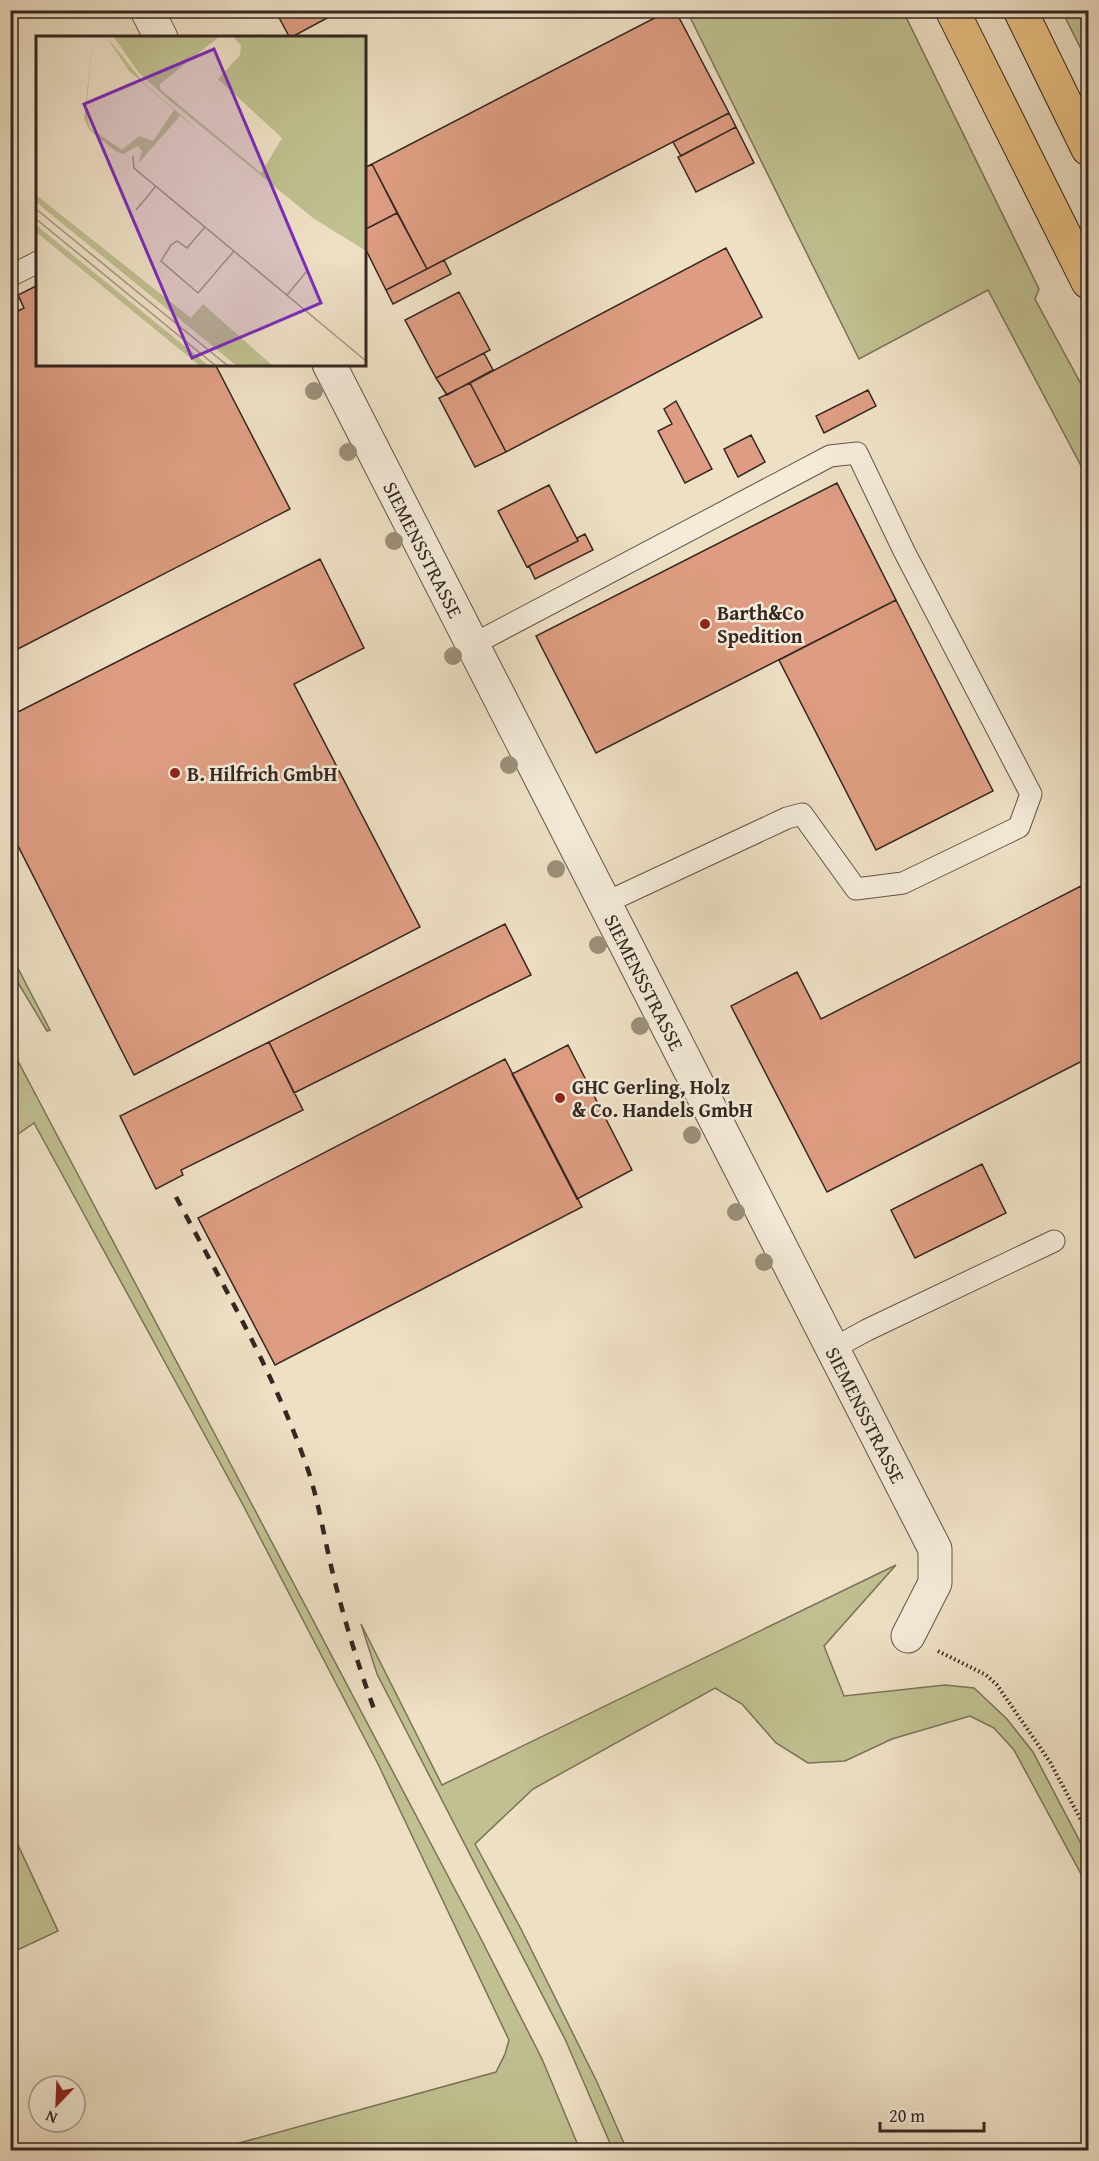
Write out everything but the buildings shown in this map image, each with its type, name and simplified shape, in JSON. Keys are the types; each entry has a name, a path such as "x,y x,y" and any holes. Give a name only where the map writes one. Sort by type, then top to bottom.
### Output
{"highway":[{"path":"952,10 1089,282"},
{"path":"1020,10 1089,149"}],"street":[{"path":"147,10 160,36"},
{"name":"SIEMENSSTRASSE","path":"330,366 834,1348 935,1550 935,1583 908,1636"}],"lane":[{"path":"10,276 36,263"},
{"path":"472,645 830,456 857,453 904,551 1031,794 1019,827 903,882 856,889 802,814 787,818 605,903"},
{"path":"834,1348 1054,1241"}],"path":[{"path":"908,1636 986,1675 997,1685 1050,1762 1089,1833"}],"green space":[{"path":"687,11 903,11 1039,289 1035,299 1088,397 1088,479 988,290 859,359"},
{"path":"1062,11 1088,11 1088,63"},
{"path":"10,955 50,1030 47,1031 11,971"},
{"path":"10,1046 478,1933 542,2059 580,2150 214,2150 496,2072 509,2040 378,1764 242,1503 34,1123 11,1139"},
{"path":"896,1565 824,1646 844,1696 945,1685 974,1688 1007,1719 1033,1752 1088,1857 1088,1887 1014,1750 994,1728 970,1716 892,1739 845,1761 808,1763 776,1743 742,1704 715,1688 533,1789 475,1844 521,1929 597,2082 627,2150 613,2150 565,2039 377,1674 361,1624 442,1785"},
{"path":"11,1830 58,1931 10,1953"}],"railway":[{"path":"176,1197 247,1330 294,1432 311,1480 342,1608 374,1709"}],"place":[{"name":"Barth&Co Spedition","path":"705,624"},
{"name":"B. Hilfrich GmbH","path":"175,773"},
{"name":"GHC Gerling, Holz & Co. Handels GmbH","path":"560,1098"}]}
